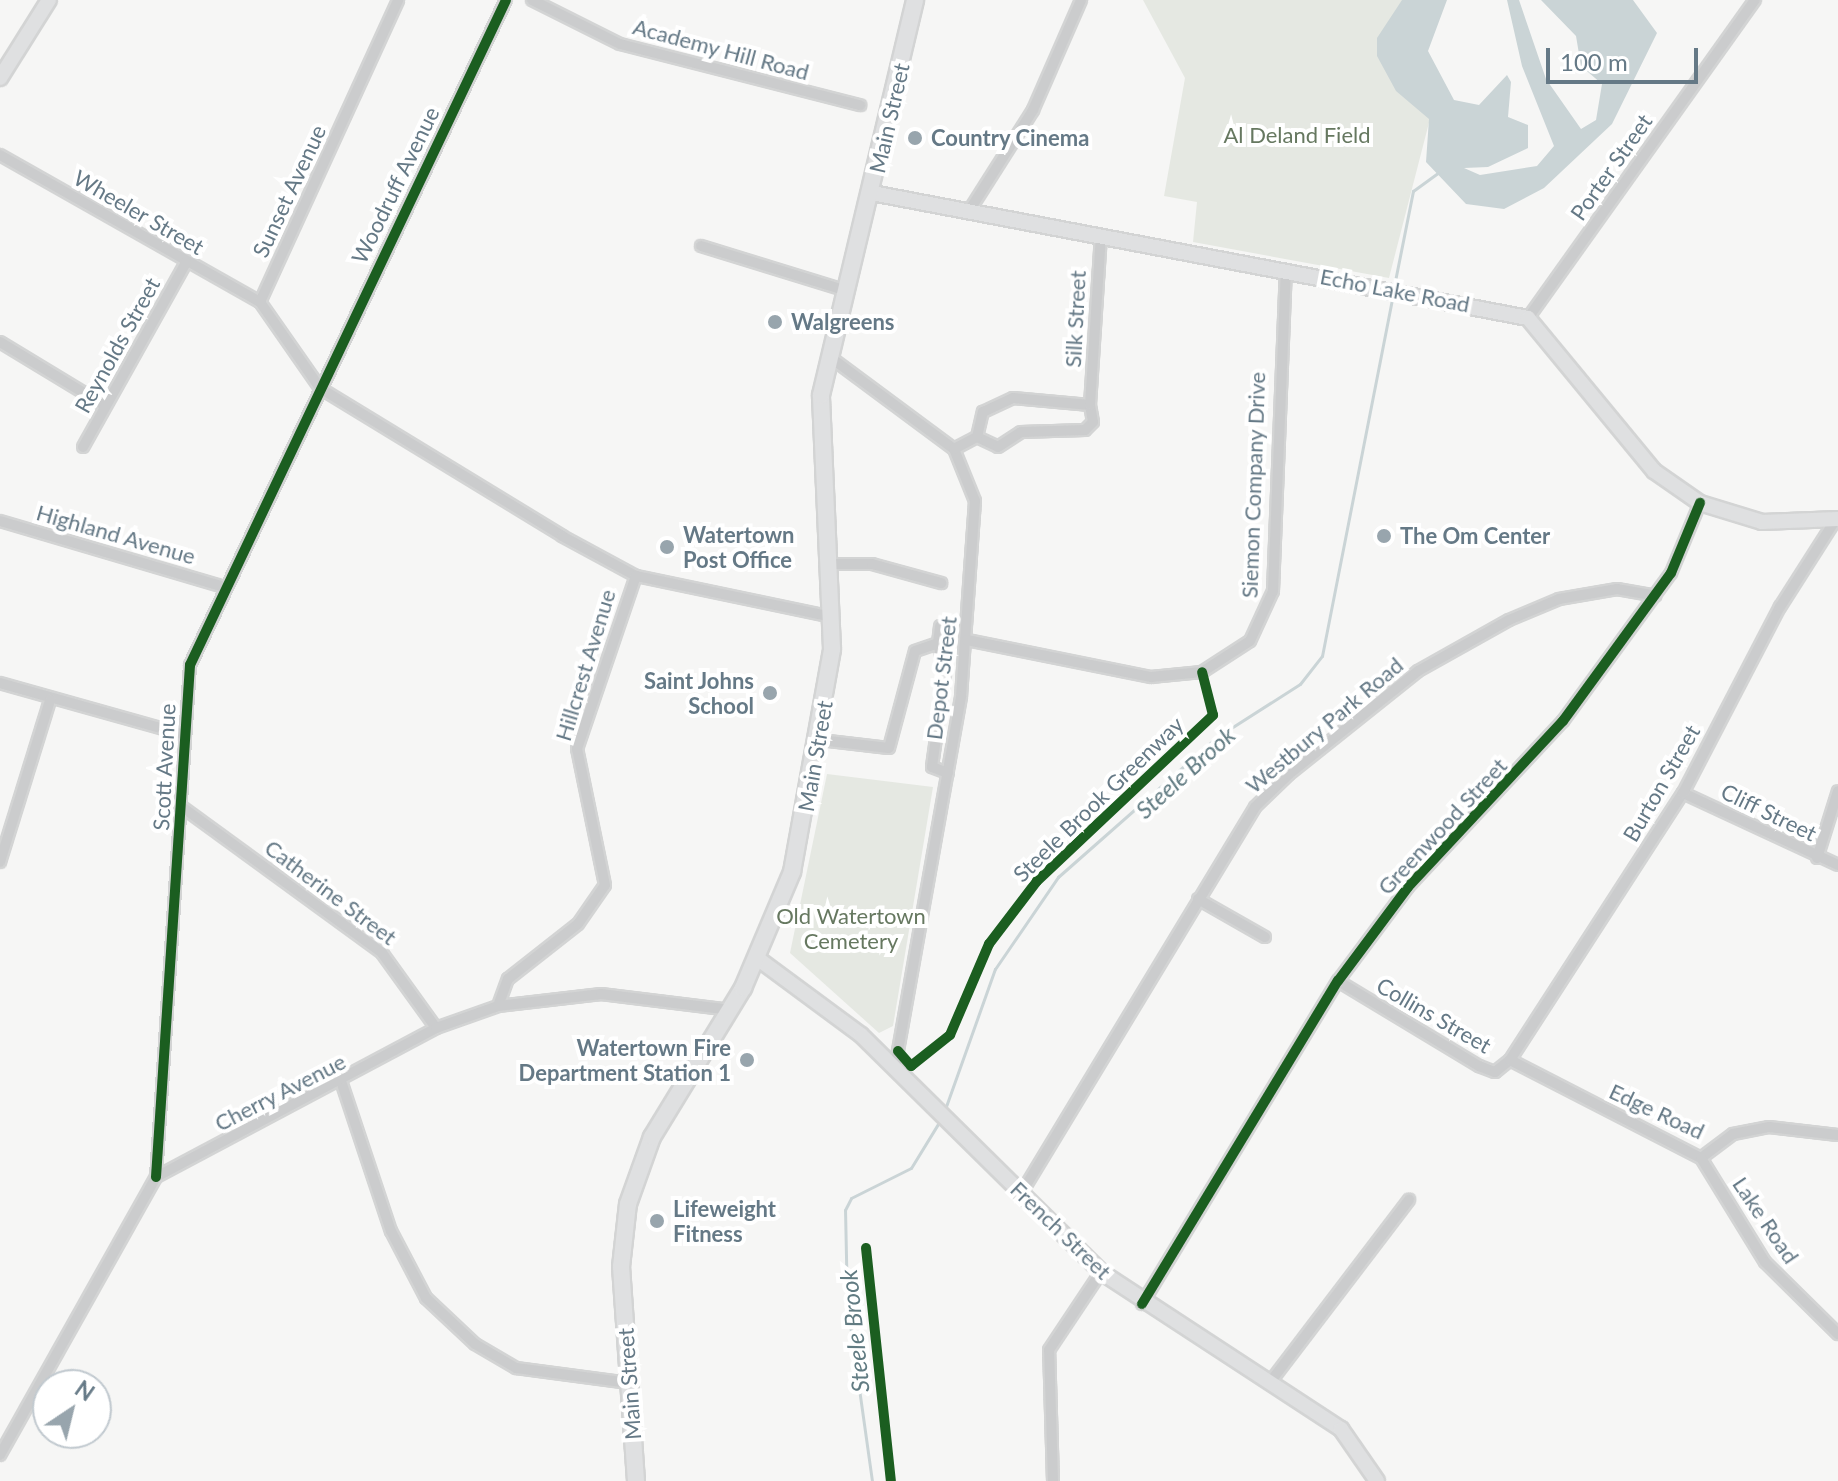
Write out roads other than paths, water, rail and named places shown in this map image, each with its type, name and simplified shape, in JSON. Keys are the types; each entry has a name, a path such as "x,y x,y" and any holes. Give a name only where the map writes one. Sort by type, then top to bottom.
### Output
{"main road":[{"path":"0,78 49,0"},
{"name":"Main Street","path":"636,1481 621,1267 628,1204 652,1137 731,1010 757,958 792,872 820,740 833,617 819,418 830,357 872,193 915,0"},
{"name":"Echo Lake Road","path":"872,193 1403,291 1528,318"},
{"path":"1528,318 1654,471 1700,503 1762,522 1837,519"},
{"name":"French Street","path":"757,958 895,1067 1101,1272 1142,1304 1271,1381 1341,1429 1377,1481"}],"street":[{"name":"Sunset Avenue","path":"260,302 398,0"},
{"name":"Woodruff Avenue","path":"320,388 506,0"},
{"name":"Academy Hill Road","path":"532,0 620,44 860,105"},
{"path":"969,211 1033,110 1081,0"},
{"name":"Porter Street","path":"1528,318 1755,0"},
{"name":"Wheeler Street","path":"0,155 186,263 260,302"},
{"name":"Silk Street","path":"954,449 977,437 998,447 1021,432 1085,430 1093,422 1090,405 1101,236"},
{"path":"701,246 847,291"},
{"name":"Reynolds Street","path":"83,447 186,263"},
{"name":"Siemon Company Drive","path":"967,640 1151,677 1202,672 1250,641 1273,591 1286,270"},
{"path":"260,302 320,388 636,576 833,617"},
{"path":"0,342 104,405"},
{"path":"830,357 954,449"},
{"name":"Scott Avenue","path":"156,1177 190,665 221,586 320,388"},
{"path":"977,437 983,412 1013,398 1090,405"},
{"name":"Depot Street","path":"895,1067 948,773 967,640 975,501 954,449"},
{"name":"Greenwood Street","path":"1142,1304 1338,981 1408,887 1563,721 1655,596 1700,503"},
{"name":"Burton Street","path":"1510,1060 1683,793 1780,607 1837,519"},
{"name":"Highland Avenue","path":"0,521 221,586"},
{"path":"829,564 872,564 941,583"},
{"name":"Hillcrest Avenue","path":"498,1006 508,979 578,924 605,885 577,749 636,576"},
{"name":"Westbury Park Road","path":"1022,1192 1255,807 1418,671 1559,599 1617,589 1655,596"},
{"path":"940,626 938,643 945,674 932,767 948,773"},
{"path":"820,740 889,748 915,651 938,643"},
{"path":"0,683 50,700 185,735"},
{"path":"0,862 50,700"},
{"path":"1817,858 1838,791"},
{"name":"Cliff Street","path":"1683,793 1817,858 1838,865"},
{"name":"Catherine Street","path":"182,807 382,953 436,1028"},
{"path":"1198,899 1265,937"},
{"name":"Collins Street","path":"1338,981 1479,1066 1495,1072 1510,1060"},
{"name":"Cherry Avenue","path":"156,1177 342,1084 436,1028 498,1006 601,994 731,1010"},
{"name":"Edge Road","path":"1510,1060 1701,1158 1733,1134 1769,1127 1838,1135"},
{"path":"342,1084 391,1231 426,1298 475,1344 516,1368 629,1383"},
{"name":"Lake Road","path":"1701,1158 1765,1262 1838,1334"},
{"path":"0,1455 156,1177"},
{"path":"1271,1381 1409,1200"},
{"path":"1053,1481 1049,1350 1101,1272"}],"waterway":[{"name":"Steele Brook","path":"1394,286 1413,191 1438,173"},
{"name":"Steele Brook","path":"944,1112 995,969 1058,877 1217,737 1300,684 1322,656 1392,298"},
{"name":"Steele Brook","path":"872,1481 847,1304 845,1210 851,1198 911,1168 941,1119"}],"place":[{"name":"Country Cinema","path":"915,138"},
{"name":"Walgreens","path":"775,322"},
{"name":"The Om Center","path":"1384,536"},
{"name":"Watertown Post Office","path":"667,547"},
{"name":"Saint Johns School","path":"770,693"},
{"name":"Watertown Fire Department Station 1","path":"747,1060"},
{"name":"Lifeweight Fitness","path":"657,1221"}],"park label":[{"name":"Al Deland Field","path":"1297,135"},
{"name":"Old Watertown Cemetery","path":"851,928"}]}
